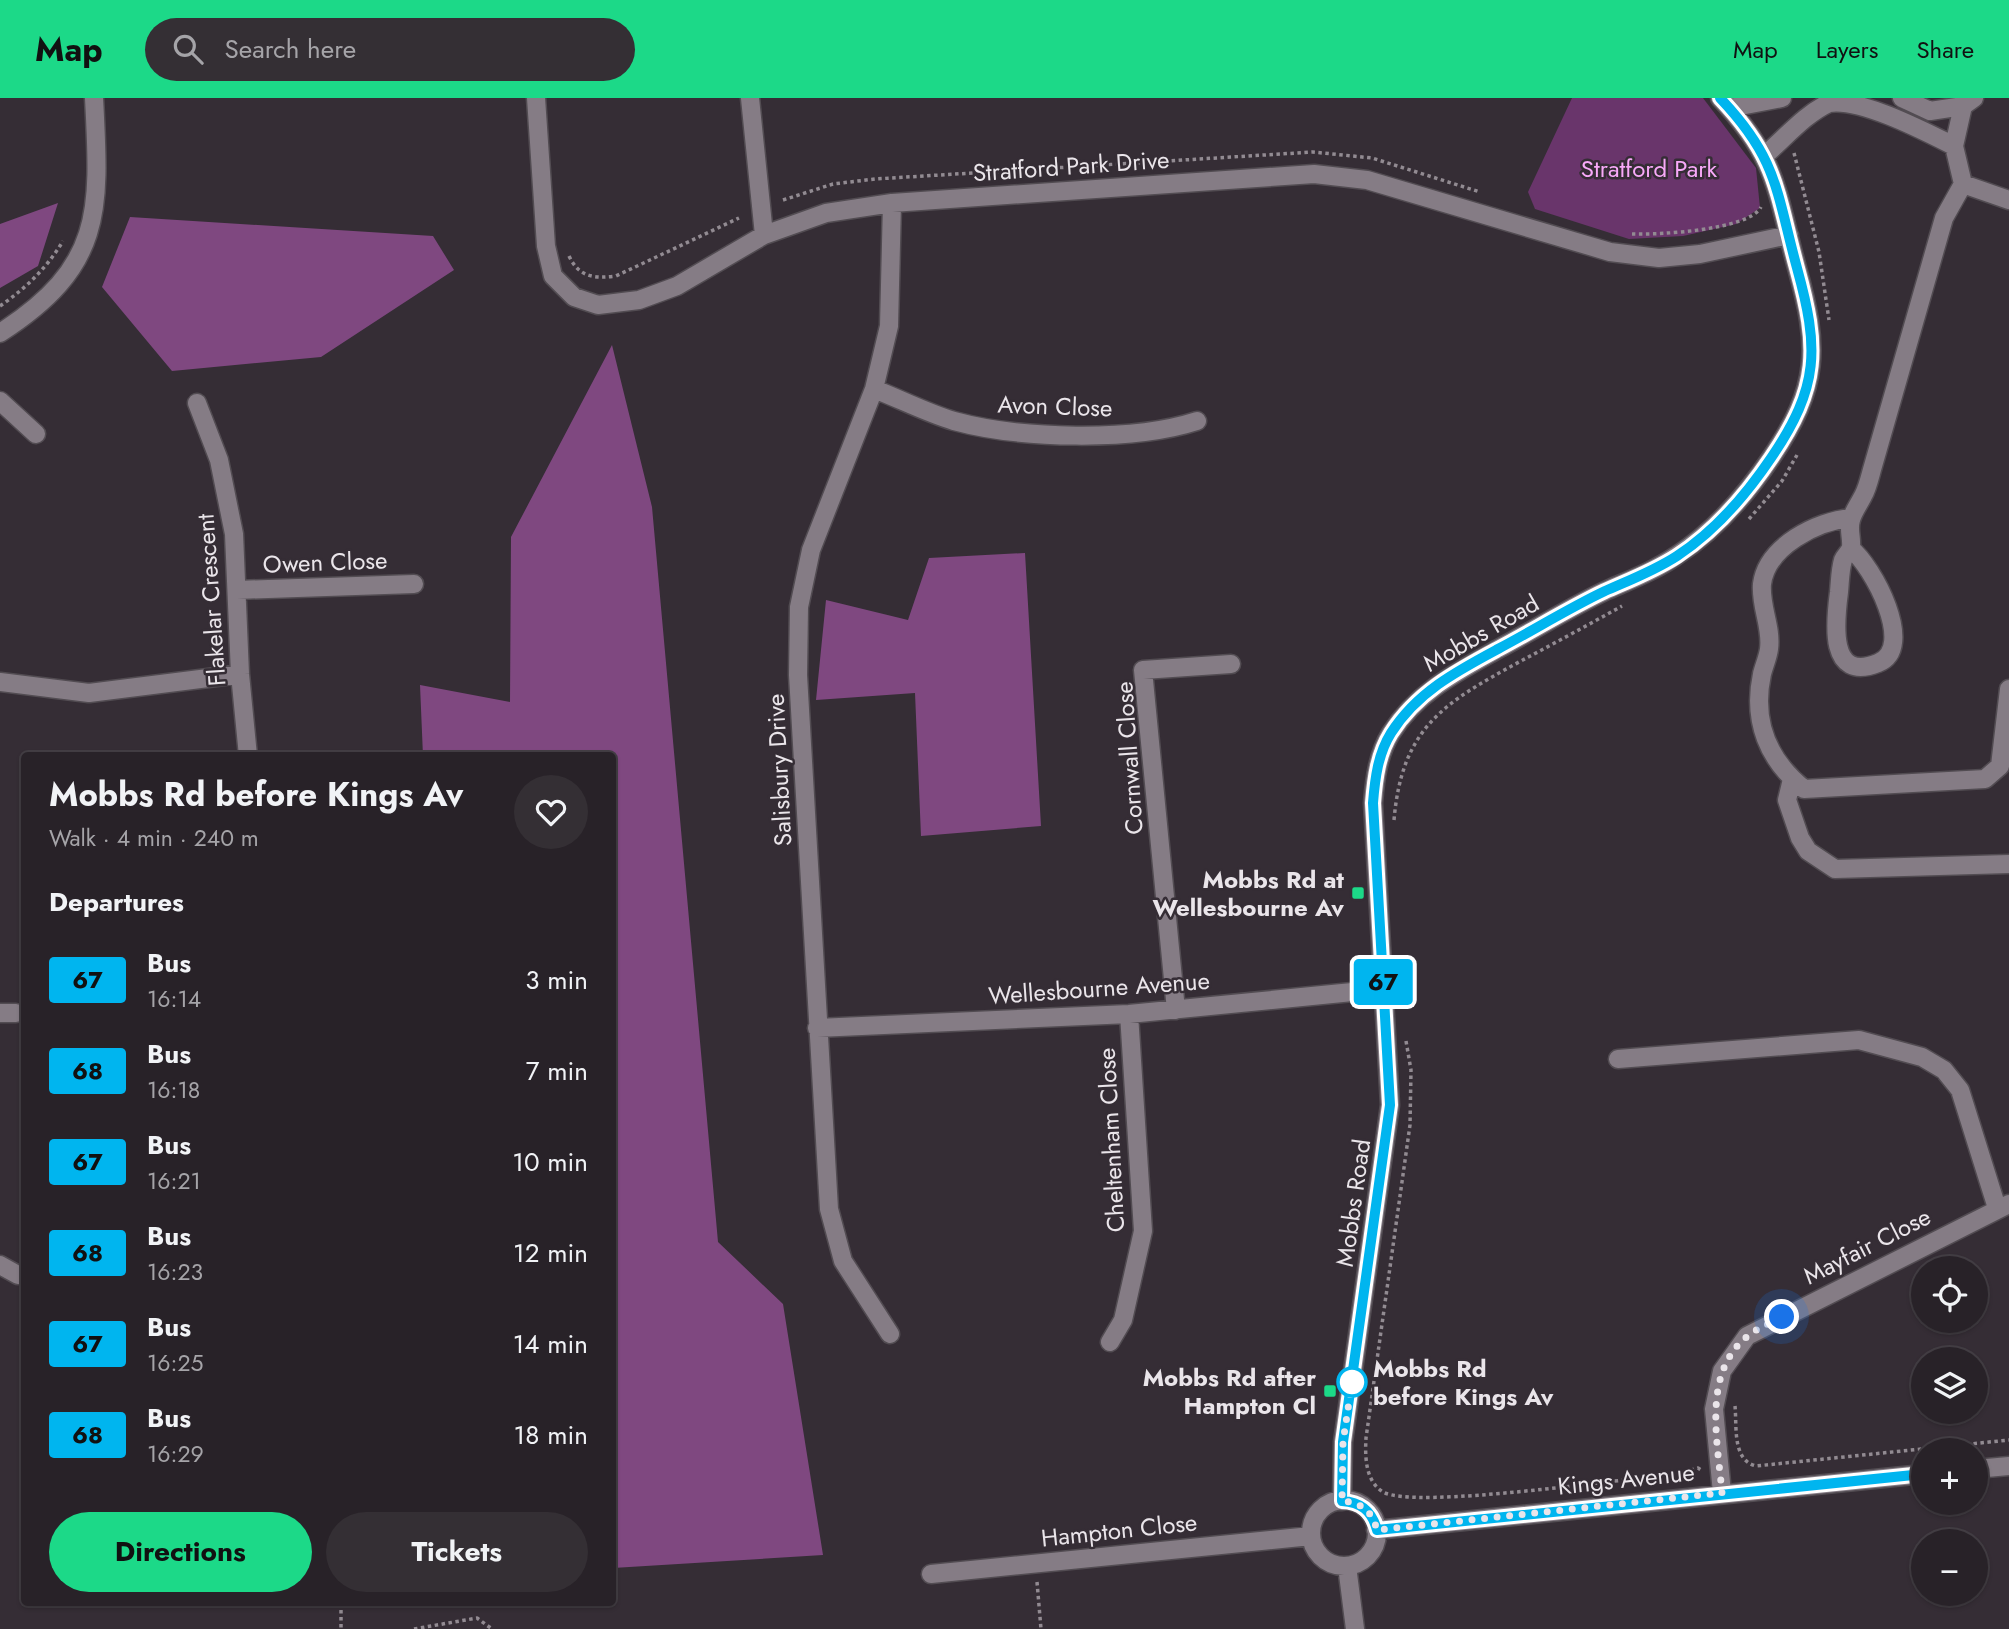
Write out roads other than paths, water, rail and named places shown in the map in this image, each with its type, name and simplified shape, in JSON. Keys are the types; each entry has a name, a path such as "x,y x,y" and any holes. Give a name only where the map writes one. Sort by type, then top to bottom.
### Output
{"street":[{"path":"0,333 31,312 61,282 85,242 98,188 94,98"},
{"name":"Stratford Park Drive","path":"536,98 548,255 553,276 574,297 598,305 623,304 677,286 764,235 826,213 892,203 1314,174 1367,180 1610,252 1659,258 1700,254 1789,235"},
{"path":"750,98 764,235"},
{"path":"1725,103 1782,98"},
{"path":"1902,98 1930,111 1969,102"},
{"path":"1765,155 1818,109 1842,99 1858,100 1883,110 1954,146"},
{"path":"1851,549 1860,556 1889,611 1895,635 1890,654 1884,661 1862,668 1848,665 1843,659 1835,621 1843,559 1851,549 1851,518 1864,495 1873,466 1944,218 1963,184 1954,146 1969,102"},
{"name":"Mobbs Road","path":"1342,1501 1343,1442 1389,1125 1390,1085 1373,803 1381,754 1405,713 1434,687 1604,592 1634,580 1675,557 1702,537 1737,503 1778,447 1797,413 1812,360 1811,316 1775,179 1765,155 1725,103"},
{"path":"1963,184 2009,200"},
{"name":"Salisbury Drive","path":"890,1334 843,1261 830,1209 817,1028 798,676 799,607 811,550 874,389 889,326 892,203"},
{"name":"Avon Close","path":"874,389 951,420 1026,434 1172,429 1197,421"},
{"path":"0,401 36,434"},
{"name":"Flakelar Crescent","path":"197,403 219,460 234,534 240,674 248,752"},
{"path":"1851,518 1821,523 1784,548 1766,571 1762,584 1769,648 1762,675 1760,723 1769,749 1791,779 1804,789 1985,779 2000,766 2009,689"},
{"name":"Owen Close","path":"237,590 414,584"},
{"name":"Cornwall Close","path":"1176,1010 1143,670 1230,664"},
{"path":"0,682 89,693 240,674"},
{"path":"1791,779 1787,800 1800,838 1808,851 1835,869 2009,864"},
{"name":"Wellesbourne Avenue","path":"817,1028 1129,1014 1383,989"},
{"name":"Cheltenham Close","path":"1110,1342 1123,1320 1143,1231 1129,1014"},
{"path":"1618,1059 1859,1040 1922,1057 1944,1070 1960,1090 2003,1206"},
{"name":"Mayfair Close","path":"1722,1493 1714,1409 1722,1371 1747,1336 2003,1206"},
{"path":"0,1265 18,1275"},
{"path":"1988,1468 2009,1466"},
{"name":"Kings Avenue","path":"1377,1530 1911,1475"},
{"path":"1342,1501 1361,1505 1374,1520 1377,1530 1372,1550 1366,1558 1347,1566 1329,1563 1319,1555 1311,1536 1312,1525 1323,1508 1342,1501"},
{"name":"Hampton Close","path":"931,1574 1311,1536"},
{"path":"1347,1566 1355,1629"}],"place":[{"name":"Mobbs Rd at Wellesbourne Av","path":"1358,893"},
{"name":"Mobbs Rd before Kings Av","path":"1352,1382"},
{"name":"Mobbs Rd after Hampton Cl","path":"1330,1391"}],"park label":[{"name":"Stratford Park","path":"1649,168"}]}
